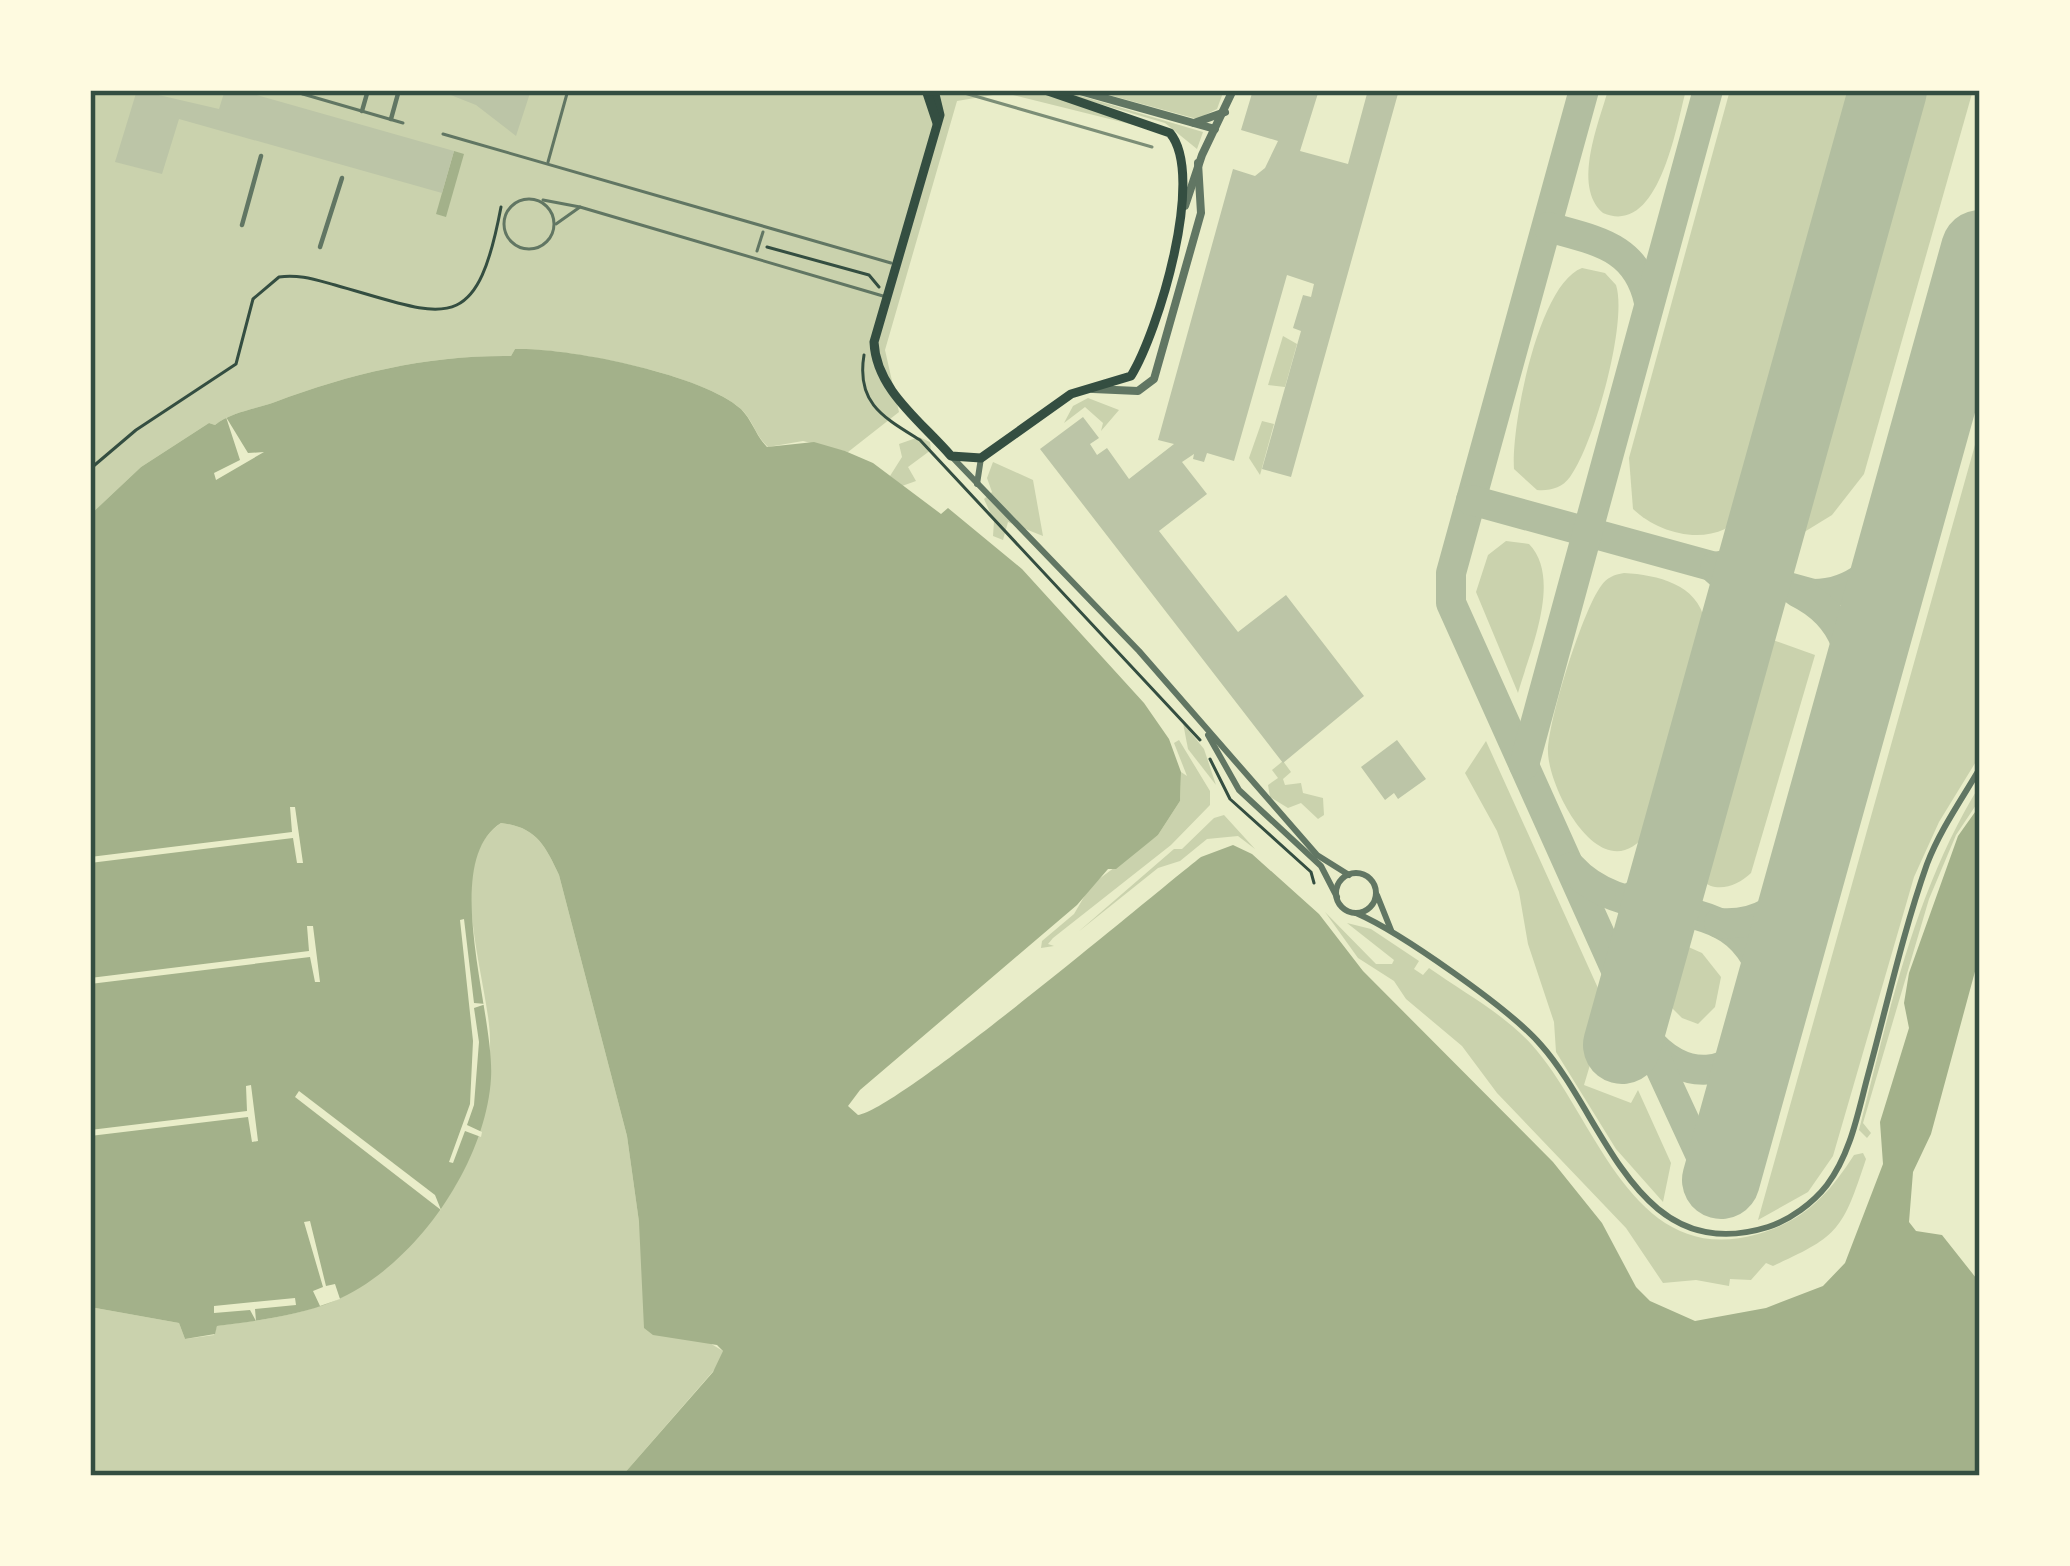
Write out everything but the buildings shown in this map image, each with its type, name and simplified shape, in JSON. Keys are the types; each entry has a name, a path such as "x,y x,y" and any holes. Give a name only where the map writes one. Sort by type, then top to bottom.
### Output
{"main road":[{"path":"930,90 937,123 874,342 875,363 885,383 951,456 982,458 1086,388 1125,381 1135,371 1185,206 1182,158 1170,133 1045,90"}],"street":[{"path":"362,111 368,90"},
{"path":"391,119 399,90"},
{"path":"1076,90 1215,129"},
{"path":"1185,206 1198,164 1233,90"},
{"path":"1192,124 1225,112"},
{"path":"242,225 262,156"},
{"path":"1086,388 1138,391 1154,379 1201,213 1198,164"},
{"path":"320,247 342,178"},
{"path":"951,456 1120,631 1317,856 1349,875 1370,879 1391,930"},
{"path":"977,484 982,458"},
{"path":"1204,726 1239,790 1321,866 1344,908 1391,930 1538,1042 1619,1169 1653,1204 1684,1225 1716,1233 1767,1227 1816,1197 1848,1148 1929,860 1980,768"},
{"path":"1337,897 1339,884 1349,875"},
{"path":"1356,913 1368,910 1376,894"}],"lane":[{"path":"290,90 403,123"},
{"path":"544,163 568,90"},
{"path":"443,134 763,230 896,264"},
{"path":"580,207 564,214 532,249 516,246 506,234 504,218 512,206 537,200 580,207 887,297"},
{"path":"537,200 549,209 553,231"},
{"path":"756,255 763,230"}],"path":[{"path":"90,469 136,430 236,364 261,287 279,277 309,278 424,310 460,306 479,286 501,207"}],"shaded area":[{"path":"90,90 1032,90 1158,131 1005,93 957,101 885,350 899,412 848,452 803,441 768,447 741,409 723,396 667,374 599,358 515,349 511,356 421,362 362,374 215,425 209,423 141,467 90,515"},
{"path":"1052,90 1203,132 1197,149 1165,123"},
{"path":"1091,90 1224,90 1217,109 1197,119"},
{"path":"1608,90 1686,90 1662,174 1638,209 1622,216 1603,213 1589,187 1594,136"},
{"path":"1730,90 1855,90 1738,510 1725,529 1689,535 1664,529 1633,509 1629,458"},
{"path":"1923,90 1973,90 1864,474 1832,515 1801,534"},
{"path":"454,151 464,154 446,217 436,214"},
{"path":"1582,268 1605,273 1616,285 1613,354 1579,461 1563,484 1537,490 1514,469 1523,391 1552,300"},
{"path":"1283,336 1297,344 1285,387 1268,385"},
{"path":"515,349 599,358 666,374 722,396 741,409 767,447 814,442 873,463 941,514 948,508 1022,569 1144,703 1169,739 1181,772 1180,801 1158,835 1116,869 1108,869 1077,905 860,1090 848,1106 858,1115 882,1104 971,1042 1201,857 1233,845 1252,854 1319,914 1363,971 1553,1162 1602,1223 1636,1287 1650,1301 1695,1321 1766,1308 1823,1286 1845,1263 1883,1164 1880,1122 1909,1028 1904,1003 1909,973 1958,836 1980,805 1980,953 1931,1134 1913,1172 1909,1222 1916,1231 1942,1235 1980,1283 1980,1476 622,1476 713,1372 723,1351 717,1345 653,1335 644,1328 639,1222 627,1136 559,875 538,839 501,823 483,843 474,870 472,904 490,1050 486,1111 460,1178 418,1239 364,1285 334,1301 291,1314 217,1326 215,1334 185,1339 179,1323 90,1307 90,515 141,467 209,423 215,425 362,374 421,362 511,356"},
{"path":"1088,398 1119,410 1101,431 1103,423 1085,407 1064,423 1073,406"},
{"path":"1262,421 1274,424 1260,475 1249,458"},
{"path":"1980,427 1980,755 1939,822 1914,877 1833,1156 1808,1192 1758,1220"},
{"path":"919,437 930,442 931,450 908,467 916,481 902,486 890,476 902,457 899,444"},
{"path":"993,462 1033,480 1043,536 1008,522 1003,540 993,536 994,521 984,499 992,492 987,478"},
{"path":"1506,541 1529,544 1543,576 1540,617 1518,693 1476,592 1488,555"},
{"path":"1624,573 1662,579 1685,590 1701,608 1705,621 1648,831 1631,847 1614,851 1598,845 1569,812 1548,753 1560,693 1585,618 1603,583"},
{"path":"1770,639 1815,655 1751,873 1733,885 1714,887 1701,880"},
{"path":"1183,723 1204,749 1216,785 1188,749"},
{"path":"1179,740 1210,791 1210,805 1171,845 1053,938 1048,944 1054,946 1041,948 1042,941 1074,914 1091,885 1158,835 1180,801 1181,772 1187,776 1174,743"},
{"path":"1486,741 1607,1008 1584,1085 1631,1103 1638,1090 1671,1163 1663,1202 1616,1149 1556,1052 1554,1022 1528,944 1519,892 1497,831 1465,773"},
{"path":"1283,761 1291,772 1283,779 1285,785 1301,783 1303,793 1323,798 1324,815 1318,819 1301,803 1288,808 1270,797 1268,785 1278,778 1272,770"},
{"path":"1980,785 1980,799 1956,835 1929,899 1863,1123 1871,1133 1867,1138 1859,1130 1906,953 1938,867"},
{"path":"1224,815 1255,849 1238,836 1207,839 1180,861 1158,868 1078,932 1174,849 1182,849 1214,818"},
{"path":"501,823 538,839 559,875 627,1136 639,1222 708,1342 723,1351 722,1361 622,1476 90,1476 90,1307 179,1323 185,1339 214,1335 217,1326 305,1311 345,1295 379,1270 429,1223 448,1197 476,1140 489,1076 488,1016 471,894 483,841"},
{"path":"1325,912 1376,964 1394,960 1347,923 1371,929 1419,961 1414,969 1423,975 1429,968 1521,1034 1555,1075 1621,1180 1648,1209 1678,1230 1714,1239 1758,1234 1789,1222 1814,1204 1854,1155 1863,1153 1866,1159 1843,1217 1812,1247 1773,1266 1766,1263 1751,1280 1730,1279 1729,1286 1696,1280 1663,1283 1626,1228 1497,1093 1462,1046 1406,999 1394,981 1358,958"},
{"path":"1677,942 1702,953 1721,977 1715,1007 1698,1024 1682,1018 1662,998"}],"pier":[{"path":"226,417 248,453 264,452 216,480 214,473 240,460"},
{"path":"290,807 295,807 303,863 297,863 293,838 90,863 90,857 292,832"},
{"path":"464,919 474,1003 486,1004 474,1008 479,1042 474,1105 467,1125 482,1132 481,1137 465,1131 453,1163 449,1162 470,1104 473,1041 460,920"},
{"path":"307,926 313,926 320,982 315,982 310,957 90,984 90,978 309,951"},
{"path":"251,1085 258,1141 252,1142 248,1117 90,1136 90,1130 247,1111 246,1086"},
{"path":"299,1091 435,1195 441,1210 295,1097"},
{"path":"310,1221 326,1286 335,1284 340,1299 320,1306 313,1291 323,1287 304,1222"},
{"path":"295,1298 296,1305 255,1309 256,1321 250,1310 214,1313 214,1306"}],"taxiway":[{"path":"1584,90 1451,573 1451,603 1646,1037 1675,1062 1707,1070 1737,1058 1762,1028"},
{"path":"1524,765 1708,90"},
{"path":"1548,227 1598,242 1625,257 1643,283 1649,302"},
{"path":"1471,500 1813,594 1842,589 1866,576 1901,532"},
{"path":"1715,567 1741,562 1764,535"},
{"path":"1715,569 1734,586 1739,625"},
{"path":"1797,592 1828,614 1846,642 1852,676 1850,714"},
{"path":"1630,898 1660,882 1675,854"},
{"path":"1571,867 1597,888 1713,920 1737,935 1757,960 1770,999"},
{"path":"1719,923 1769,913 1804,876"},
{"path":"1651,1048 1705,1165 1715,1169 1725,1163"}],"runway":[{"path":"1622,1045 1888,90"},
{"path":"1721,1180 1980,249"}],"tram line":[{"path":"954,90 1152,147"}]}
